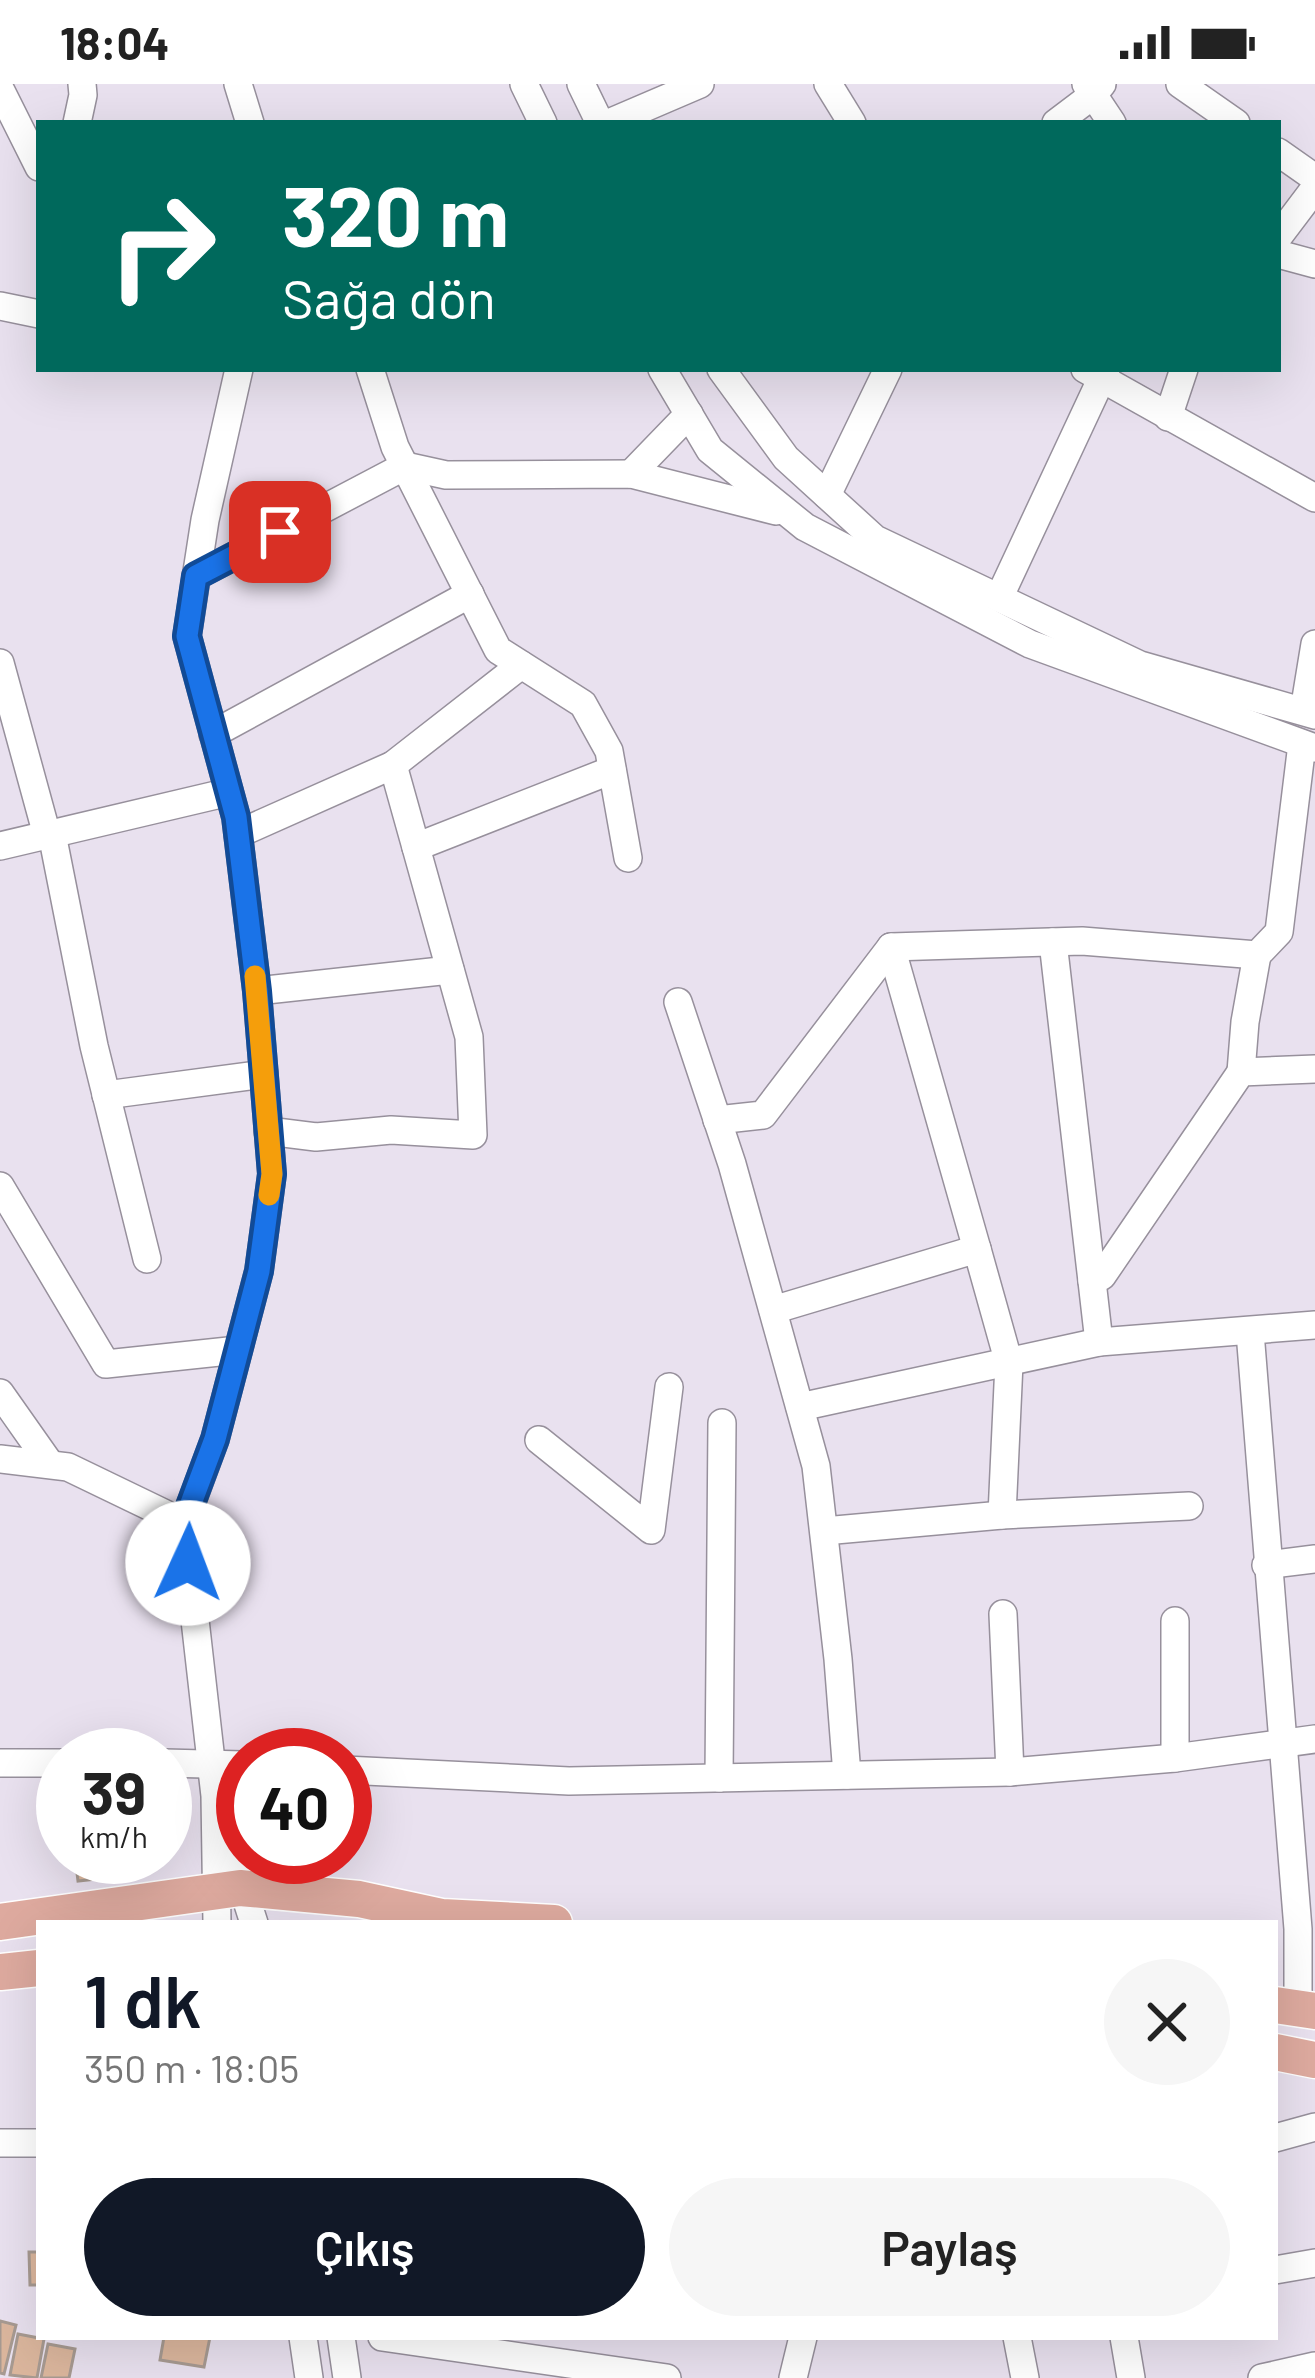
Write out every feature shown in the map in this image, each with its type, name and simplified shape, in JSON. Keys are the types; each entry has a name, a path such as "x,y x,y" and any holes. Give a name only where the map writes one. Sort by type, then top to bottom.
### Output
{"main road":[{"path":"0,1922 224,1900 358,1899 442,1917 498,1920"},
{"path":"0,1972 36,1968"},
{"path":"1278,2053 1315,2060"}],"street":[{"path":"77,120 82,84"},
{"path":"238,84 249,120"},
{"path":"524,84 542,120"},
{"path":"581,84 602,120"},
{"path":"611,120 700,84"},
{"path":"828,84 850,120"},
{"path":"1180,84 1232,120"},
{"path":"1059,120 1094,88 1110,120"},
{"path":"0,89 36,161"},
{"path":"1281,155 1315,183 1281,233"},
{"path":"1281,255 1315,264"},
{"path":"0,306 36,313"},
{"path":"238,372 205,520 187,636 238,834 272,1174 259,1271 215,1439 184,1522 224,1900 250,1920"},
{"path":"371,372 405,466 498,650 583,704 609,751 628,857"},
{"path":"664,372 710,450 786,514 1030,644 1308,746 1279,932 1257,955 1241,1072 1102,1276 1092,1281"},
{"path":"724,372 786,458 875,539 1140,665 1309,713 1315,644"},
{"path":"827,495 887,372"},
{"path":"999,598 1098,372 1168,417 1315,498"},
{"path":"1168,417 1183,372"},
{"path":"631,474 689,414"},
{"path":"196,576 405,466 446,475 631,474 786,514"},
{"path":"213,734 470,594"},
{"path":"0,663 50,835 147,1258"},
{"path":"238,834 393,764 520,664"},
{"path":"268,1131 316,1137 391,1130 473,1135 469,1037 393,764"},
{"path":"416,847 613,770"},
{"path":"0,846 229,792"},
{"path":"891,947 1053,942 1257,955"},
{"path":"1053,942 1099,1342"},
{"path":"717,1120 763,1115 891,947"},
{"path":"891,947 1010,1363 1002,1515"},
{"path":"257,991 450,970"},
{"path":"678,1002 717,1120 816,1466 847,1775"},
{"path":"1241,1072 1315,1070"},
{"path":"106,1095 264,1074"},
{"path":"0,1186 106,1364 238,1350"},
{"path":"773,1310 977,1250"},
{"path":"800,1407 1099,1342 1315,1325"},
{"path":"1250,1332 1298,1929 1296,2008"},
{"path":"539,1440 651,1530 669,1387"},
{"path":"0,1393 50,1465"},
{"path":"718,1778 722,1423"},
{"path":"0,1459 68,1467 184,1522"},
{"path":"824,1531 1002,1515 1190,1506"},
{"path":"1266,1565 1315,1559"},
{"path":"1004,1614 1010,1772"},
{"path":"1174,1758 1175,1621"},
{"path":"372,1771 569,1781 1010,1772 1174,1758 1315,1738"},
{"path":"0,1763 36,1763"},
{"path":"192,1763 216,1763"},
{"path":"1278,2137 1315,2126"},
{"path":"0,2143 36,2143"},
{"path":"1278,2269 1315,2263"},
{"path":"303,2340 309,2378"},
{"path":"341,2340 347,2378"},
{"path":"401,2340 667,2378"},
{"path":"793,2378 802,2340"},
{"path":"1018,2340 1025,2378"},
{"path":"1125,2340 1131,2378"},
{"path":"1262,2378 1315,2366"}],"building":[{"path":"29,2252 36,2252 36,2285 30,2285"},
{"path":"0,2321 16,2325 4,2374 0,2373"},
{"path":"18,2334 44,2340 37,2378 10,2375"},
{"path":"163,2340 209,2340 204,2367 160,2360"},
{"path":"48,2344 75,2349 69,2378 41,2378"}],"slow traffic":[{"path":"255,976 272,1174 269,1195"}],"route":[{"path":"188,1563 184,1522 215,1439 259,1271 272,1174 236,817 187,636 196,576 280,532"}]}
